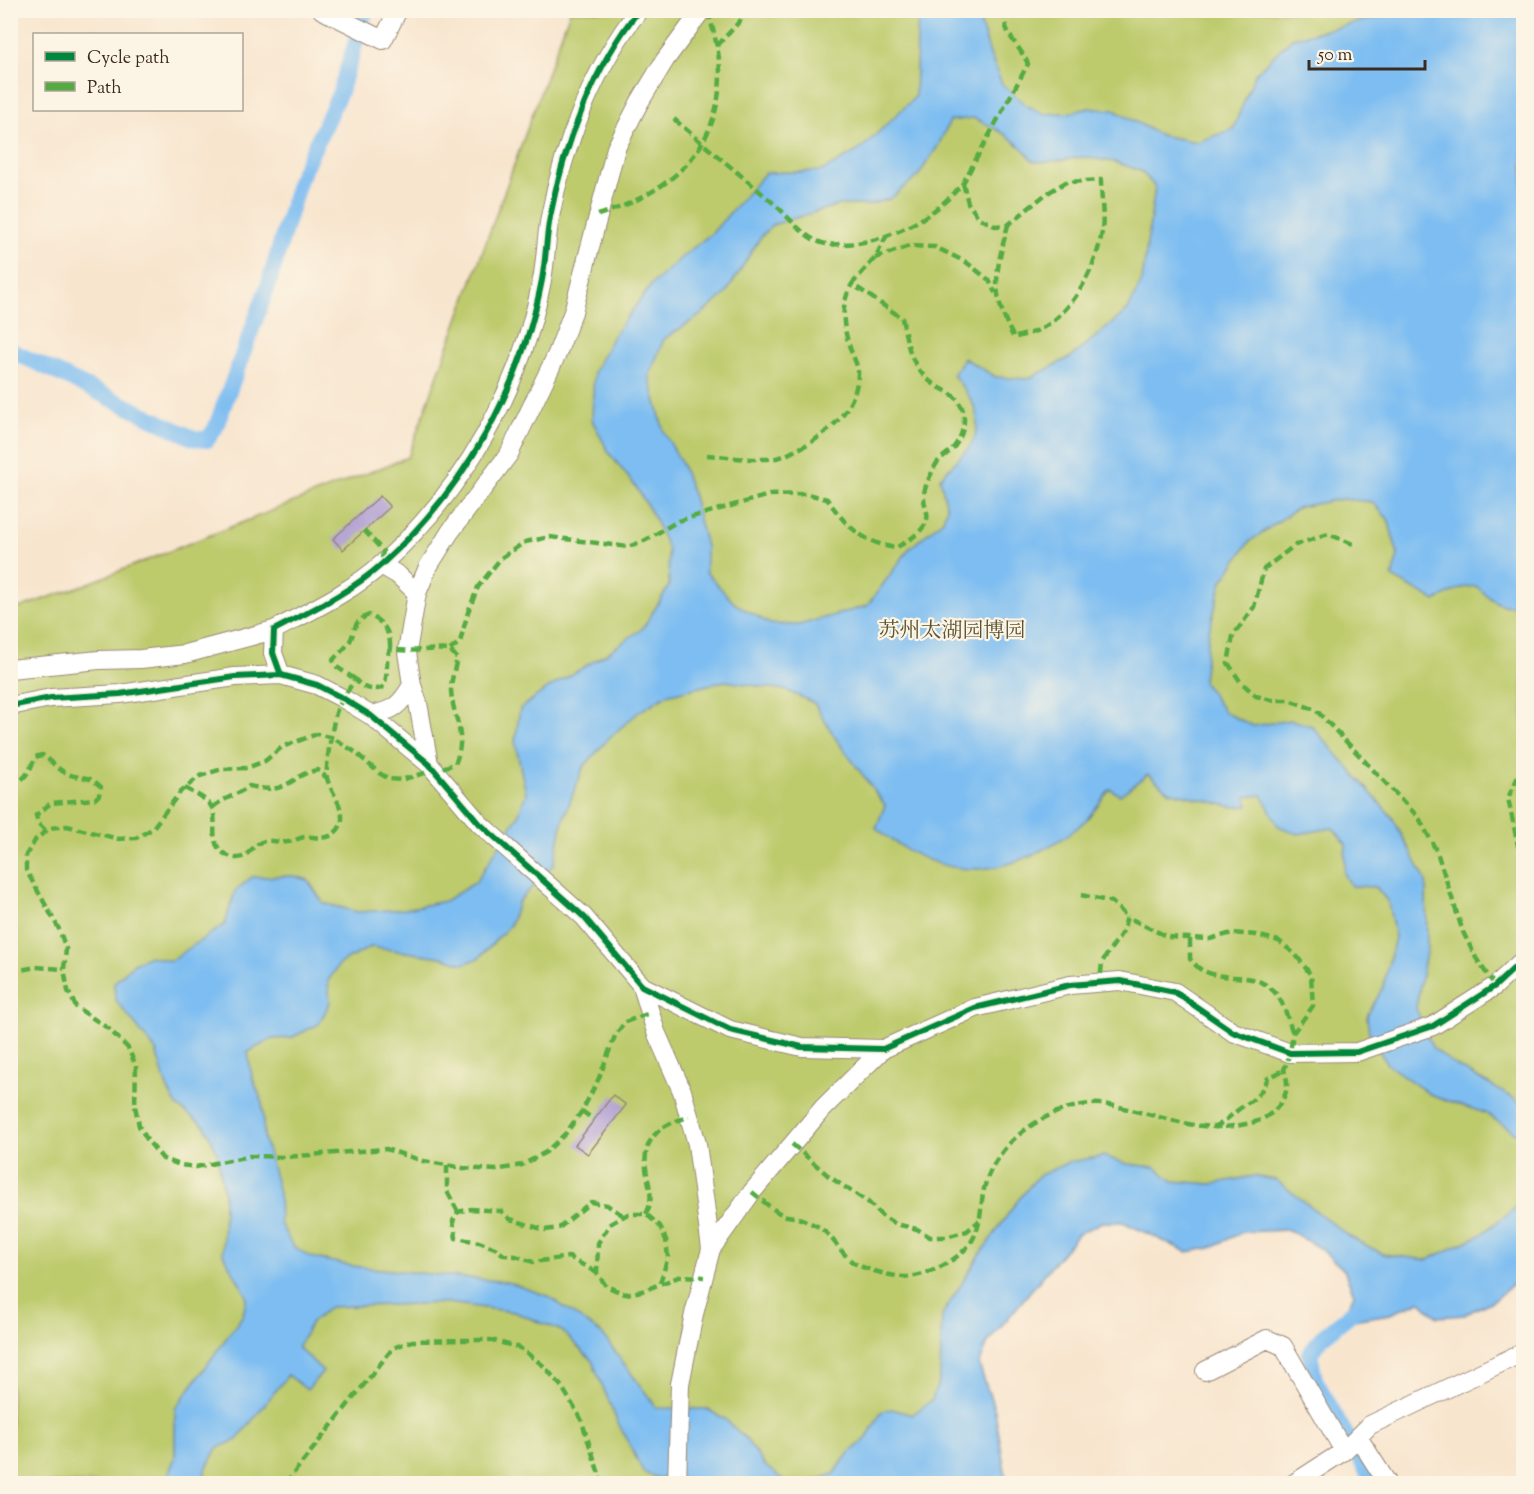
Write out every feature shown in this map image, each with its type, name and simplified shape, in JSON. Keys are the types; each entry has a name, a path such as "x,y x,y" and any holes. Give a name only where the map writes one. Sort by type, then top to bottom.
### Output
{"street":[{"path":"322,10 383,40 398,10"},
{"path":"10,669 185,654 274,630 350,587 381,565 428,517 465,469 495,419 522,355 542,281 550,217 568,149 594,83 639,10"},
{"path":"429,764 407,652 417,593 428,567 450,532 509,454 519,434 557,354 573,312 616,148 665,60 702,10"},
{"path":"381,565 398,575 417,593"},
{"path":"274,630 273,653 281,675"},
{"path":"10,706 51,698 120,694 235,676 281,675 318,685 370,715 429,764 480,824 584,917 642,986 656,1032 682,1091 697,1144 711,1249"},
{"path":"370,715 387,712 403,702 412,685"},
{"path":"677,1484 680,1384 694,1314 711,1249 752,1192 817,1115 883,1048 975,1008 1070,985 1120,981 1175,992 1233,1032 1290,1053 1357,1052 1433,1026 1495,987 1524,959"},
{"path":"642,986 730,1030 802,1047 883,1048"},
{"path":"1205,1371 1268,1339 1283,1347 1344,1451"},
{"path":"1293,1484 1344,1451 1370,1425 1524,1352"},
{"path":"1358,1437 1388,1484"}],"green space":[{"name":"苏州太湖园博园","path":"570,11 1523,11 1523,1240 1403,1283 1309,1229 1062,1189 956,1322 985,1483 11,1483 10,611 84,585 408,457"}],"water":[{"path":"918,11 980,11 981,25 1002,84 1026,105 1043,114 1068,113 1089,108 1114,110 1160,135 1197,142 1233,129 1255,74 1292,38 1405,11 1523,11 1523,603 1509,606 1497,603 1476,586 1461,588 1435,601 1392,577 1398,555 1388,519 1372,502 1342,499 1299,507 1249,542 1222,581 1209,631 1203,681 1224,712 1253,726 1291,720 1312,726 1392,817 1426,881 1427,947 1416,1008 1432,1047 1453,1064 1515,1099 1523,1106 1523,1142 1519,1135 1485,1113 1432,1096 1387,1064 1369,1033 1367,1016 1383,987 1395,937 1388,902 1376,887 1351,886 1344,873 1346,844 1333,828 1298,834 1278,826 1262,795 1246,797 1248,806 1233,807 1168,791 1148,774 1120,795 1110,789 1082,824 1042,850 1019,860 997,867 976,869 935,863 896,843 876,828 885,805 836,739 814,703 785,690 725,681 666,695 639,712 610,737 583,768 563,820 554,864 519,901 510,925 479,958 464,964 441,957 371,947 340,963 328,981 330,1002 319,1024 291,1038 272,1039 248,1052 252,1077 262,1101 264,1138 279,1192 280,1223 292,1245 310,1257 352,1266 507,1282 548,1296 602,1334 657,1408 707,1409 725,1419 746,1439 764,1465 785,1481 808,1483 834,1474 847,1455 866,1439 881,1412 892,1409 912,1415 932,1400 940,1376 942,1315 977,1259 1015,1204 1038,1176 1069,1162 1103,1156 1127,1164 1155,1167 1173,1181 1212,1184 1254,1176 1276,1180 1350,1237 1383,1254 1427,1260 1480,1235 1523,1202 1523,1275 1496,1299 1464,1315 1437,1317 1420,1301 1390,1314 1353,1320 1347,1309 1354,1294 1344,1270 1321,1249 1289,1230 1243,1232 1210,1248 1187,1252 1123,1222 1102,1222 1078,1234 988,1342 979,1365 995,1411 1007,1484 711,1484 703,1480 658,1478 644,1473 617,1421 592,1361 562,1331 514,1312 448,1303 330,1307 311,1323 298,1347 323,1371 307,1390 288,1375 237,1440 217,1448 205,1471 204,1483 165,1483 175,1457 175,1409 243,1315 247,1296 223,1254 224,1193 217,1152 205,1126 177,1106 167,1088 156,1051 115,999 114,983 134,963 150,956 170,961 225,924 235,891 252,877 294,876 308,880 323,903 358,912 405,909 445,901 476,882 518,816 526,793 515,742 520,709 542,692 604,655 643,628 669,586 668,550 654,517 636,487 609,453 592,420 594,372 613,336 652,284 713,232 765,173 822,171 861,149 915,97","holes":["973,118 1014,141 1033,161 1046,162 1083,157 1115,162 1141,171 1155,187 1142,280 1128,310 1071,357 1028,379 996,377 964,358 953,375 974,406 977,415 976,433 969,447 940,478 947,508 943,520 909,549 867,606 799,625 770,624 734,603 706,572 706,546 691,489 681,462 664,432 649,376 664,339 698,317 725,295 760,238 772,225 839,205 867,205 890,199 918,176 938,146 950,121"]}],"building":[{"path":"380,496 390,507 343,550 333,539"},
{"path":"613,1095 626,1105 588,1154 575,1145"}],"waterway":[{"path":"10,350 193,438 207,440 215,429 269,283 300,178 340,92 366,10"},
{"path":"1365,1302 1321,1338 1310,1354 1315,1380 1374,1484"}],"marked path":[{"path":"598,215 623,206 667,182 685,166 699,148 710,126 717,102 720,74 718,50 708,10"},
{"path":"717,46 750,10"},
{"path":"674,119 811,238 826,244 877,239 925,217 939,207 963,183 1028,64 1006,28 1003,10"},
{"path":"963,183 968,203 979,218 995,226 1008,225 1046,194 1066,182 1101,180 1102,231 1095,260 1081,289 1061,314 1049,324 1014,338 1001,308 997,283 1000,257 1008,225"},
{"path":"450,650 460,642 478,587 501,558 525,542 550,537 628,547 644,541 678,521 769,495 807,494 827,499 848,525 864,537 883,545 895,548 918,533 927,518 924,496 927,482 938,461 957,443 962,432 964,415 955,397 935,385 915,364 908,347 902,318 852,284 875,258 886,237"},
{"path":"875,258 909,246 935,247 966,262 989,280 995,293"},
{"path":"707,455 750,459 779,457 809,443 839,419 852,398 858,373 846,334 844,317 845,301 852,284"},
{"path":"364,530 383,551 381,565"},
{"path":"1353,544 1328,534 1295,545 1264,569 1254,607 1233,636 1228,663 1240,681 1256,696 1271,700 1289,700 1316,710 1419,818 1437,852 1463,932 1476,958 1495,986"},
{"path":"355,679 337,667 333,660 348,644 360,620 369,615 379,621 388,633 390,649"},
{"path":"185,788 211,806 214,812 217,847 231,857 242,857 256,845 265,841 288,842 303,837 322,838 332,835 339,829 342,821 340,806 327,778 327,765 330,744 332,733 333,723 337,710 355,679 367,688 382,688 386,679 390,649 450,650 457,658 451,690 460,735 459,753 455,764 401,780 389,779 333,738 317,734 282,747 265,761 247,768 222,769 200,776 181,791 152,829 136,838 119,839 67,826 50,828 36,839 26,855 26,870 59,929 66,949 64,969 68,991 76,1007 109,1029 128,1048 136,1066 135,1106 139,1126 163,1159 180,1165 196,1167 249,1156 285,1157 386,1149 423,1161 463,1168 496,1170 522,1165 546,1152 566,1133 582,1111 599,1078 615,1036 625,1022 650,1013"},
{"path":"10,786 23,778 35,757 42,755 63,771 88,778 101,787 95,799 51,803 36,815 38,823 46,831"},
{"path":"1524,764 1508,798 1518,846 1524,851"},
{"path":"213,807 249,786 266,789 279,788 307,773 318,770 327,778"},
{"path":"1081,895 1112,902 1127,917 1123,931 1102,962 1100,983"},
{"path":"752,1192 781,1214 796,1217 819,1227 854,1263 900,1277 915,1276 945,1265 969,1245 978,1225 984,1189 999,1156 1024,1130 1056,1112 1091,1104 1102,1104 1190,1124 1217,1127 1251,1123 1269,1115 1280,1104 1286,1091 1287,1079 1284,1070 1290,1053 1293,1033 1313,1006 1311,975 1296,955 1279,941 1256,935 1232,933 1210,939 1168,937 1127,917"},
{"path":"1190,939 1190,959 1202,970 1221,976 1255,980 1275,992 1282,1003 1293,1033"},
{"path":"10,972 36,967 64,969"},
{"path":"1214,1128 1255,1098 1268,1078 1284,1070"},
{"path":"582,1111 594,1120"},
{"path":"646,1214 650,1202 646,1168 647,1148 662,1128 689,1117"},
{"path":"792,1144 831,1178 896,1224 917,1229 930,1237 946,1237 967,1231 979,1221"},
{"path":"447,1165 447,1191 458,1212"},
{"path":"597,1273 569,1257 533,1262 516,1256 504,1255 495,1248 479,1242 456,1238 453,1221 458,1212 471,1209 501,1211 510,1219 545,1230 559,1228 591,1202 607,1205 624,1216"},
{"path":"660,1283 668,1257 666,1240 660,1226 646,1214 628,1214 610,1224 598,1243 597,1273 606,1286 625,1294 642,1291 681,1276 704,1277"},
{"path":"285,1484 393,1348 412,1341 464,1340 491,1340 520,1348 544,1366 562,1387 581,1419 600,1477 605,1484"}],"cycle path":[{"path":"281,675 273,653 274,630 344,592 382,564 439,504 485,435 520,360 532,320 542,280 556,190 582,108 608,56 639,10"},
{"path":"10,706 51,698 120,694 235,677 281,675 317,685 370,715 429,764 480,824 584,917 642,986 730,1030 802,1047 883,1049 975,1008 1070,985 1120,981 1175,992 1233,1032 1290,1053 1357,1052 1433,1026 1495,986 1524,959"}]}
